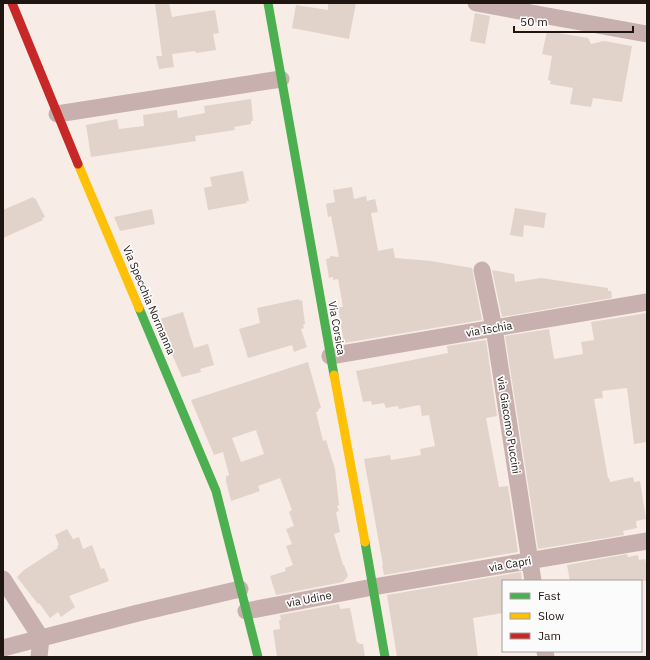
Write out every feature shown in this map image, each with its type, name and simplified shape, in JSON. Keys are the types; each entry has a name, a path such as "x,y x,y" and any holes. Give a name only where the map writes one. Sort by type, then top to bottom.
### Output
{"street":[{"name":"Via Specchia Normanna","path":"12,3 57,114 216,491 258,657"},
{"name":"Via Corsica","path":"268,3 385,657"},
{"path":"476,3 647,34"},
{"path":"57,114 281,79"},
{"name":"via Giacomo Puccini","path":"482,270 494,328 533,580"},
{"name":"via Ischia","path":"330,356 647,302"},
{"name":"via Capri","path":"373,587 647,541"},
{"path":"3,579 41,638 39,657"},
{"name":"via Udine","path":"246,611 373,587"},
{"path":"3,648 138,613 240,589"}],"building":[{"path":"155,3 169,3 172,17 215,10 219,33 213,34 216,50 172,54 174,67 159,69 156,56 162,56"},
{"path":"328,3 356,3 349,39 292,28 296,5 328,10"},
{"path":"475,13 490,16 485,44 470,41"},
{"path":"547,31 588,38 591,44 604,41 632,46 622,102 593,98 591,107 570,104 573,88 550,84 551,81 548,80 552,56 542,54"},
{"path":"251,99 253,121 251,121 251,124 234,127 235,130 195,136 196,141 91,157 86,125 117,119 119,129 144,126 143,115 177,110 178,118 205,113 204,106"},
{"path":"243,171 249,201 246,201 247,203 208,210 204,188 212,186 210,177"},
{"path":"352,187 354,199 366,196 367,201 375,199 378,212 371,213 378,251 393,248 395,258 431,261 472,268 482,320 344,343 338,307 343,307 338,279 333,280 333,277 329,278 326,259 330,258 330,256 339,257 331,216 328,217 326,204 335,202 333,190"},
{"path":"33,197 34,199 35,198 45,217 42,218 43,220 3,238 3,210"},
{"path":"515,208 546,213 544,228 524,225 523,237 510,235"},
{"path":"152,209 155,224 120,231 114,217"},
{"path":"492,270 514,274 515,282 541,278 608,288 608,291 611,291 612,298 502,317"},
{"path":"299,299 299,301 302,300 305,324 303,325 304,328 301,329 307,347 294,352 292,345 248,358 239,329 260,323 257,308"},
{"path":"183,312 194,348 208,344 214,365 200,369 201,372 182,377 157,320"},
{"path":"647,313 647,442 634,444 627,388 602,391 603,398 594,399 608,478 610,482 633,477 634,482 640,481 646,519 636,521 637,528 623,531 624,535 538,549 505,336 549,329 554,359 583,354 581,342 594,340 591,322"},
{"path":"486,340 497,416 486,418 499,487 508,486 518,552 384,575 364,459 390,455 391,460 421,455 420,449 435,446 429,415 422,416 420,405 399,409 398,406 386,408 384,403 372,405 371,401 363,402 356,371 448,353 447,346"},
{"path":"308,362 321,408 316,412 323,441 326,440 335,469 339,505 337,506 339,511 336,512 340,532 334,534 343,565 348,576 343,582 276,595 270,576 286,571 285,568 293,565 286,546 292,544 286,529 294,526 289,512 292,510 280,478 258,486 260,491 231,501 226,481 226,476 229,475 223,452 214,455 191,400","holes":["256,430 264,454 241,462 232,438"]},
{"path":"67,529 73,539 79,537 83,549 92,545 101,569 104,568 109,581 69,596 75,607 61,617 58,612 50,618 17,577 24,570 58,548 57,546 59,545 55,535"},
{"path":"627,554 628,557 638,555 639,560 647,560 647,581 570,580 567,565"},
{"path":"521,572 522,580 502,580 502,613 473,618 478,657 397,657 387,595"},
{"path":"339,604 340,609 350,608 357,643 359,642 359,644 363,644 365,657 277,657 273,630 280,629 280,615"}],"traffic: fast":[{"path":"268,3 334,375"},
{"path":"139,308 216,491 258,657"},
{"path":"365,542 385,657"}],"traffic: slow":[{"path":"78,164 139,308"},
{"path":"334,375 365,542"}],"traffic: jam":[{"path":"12,3 78,164"}]}
